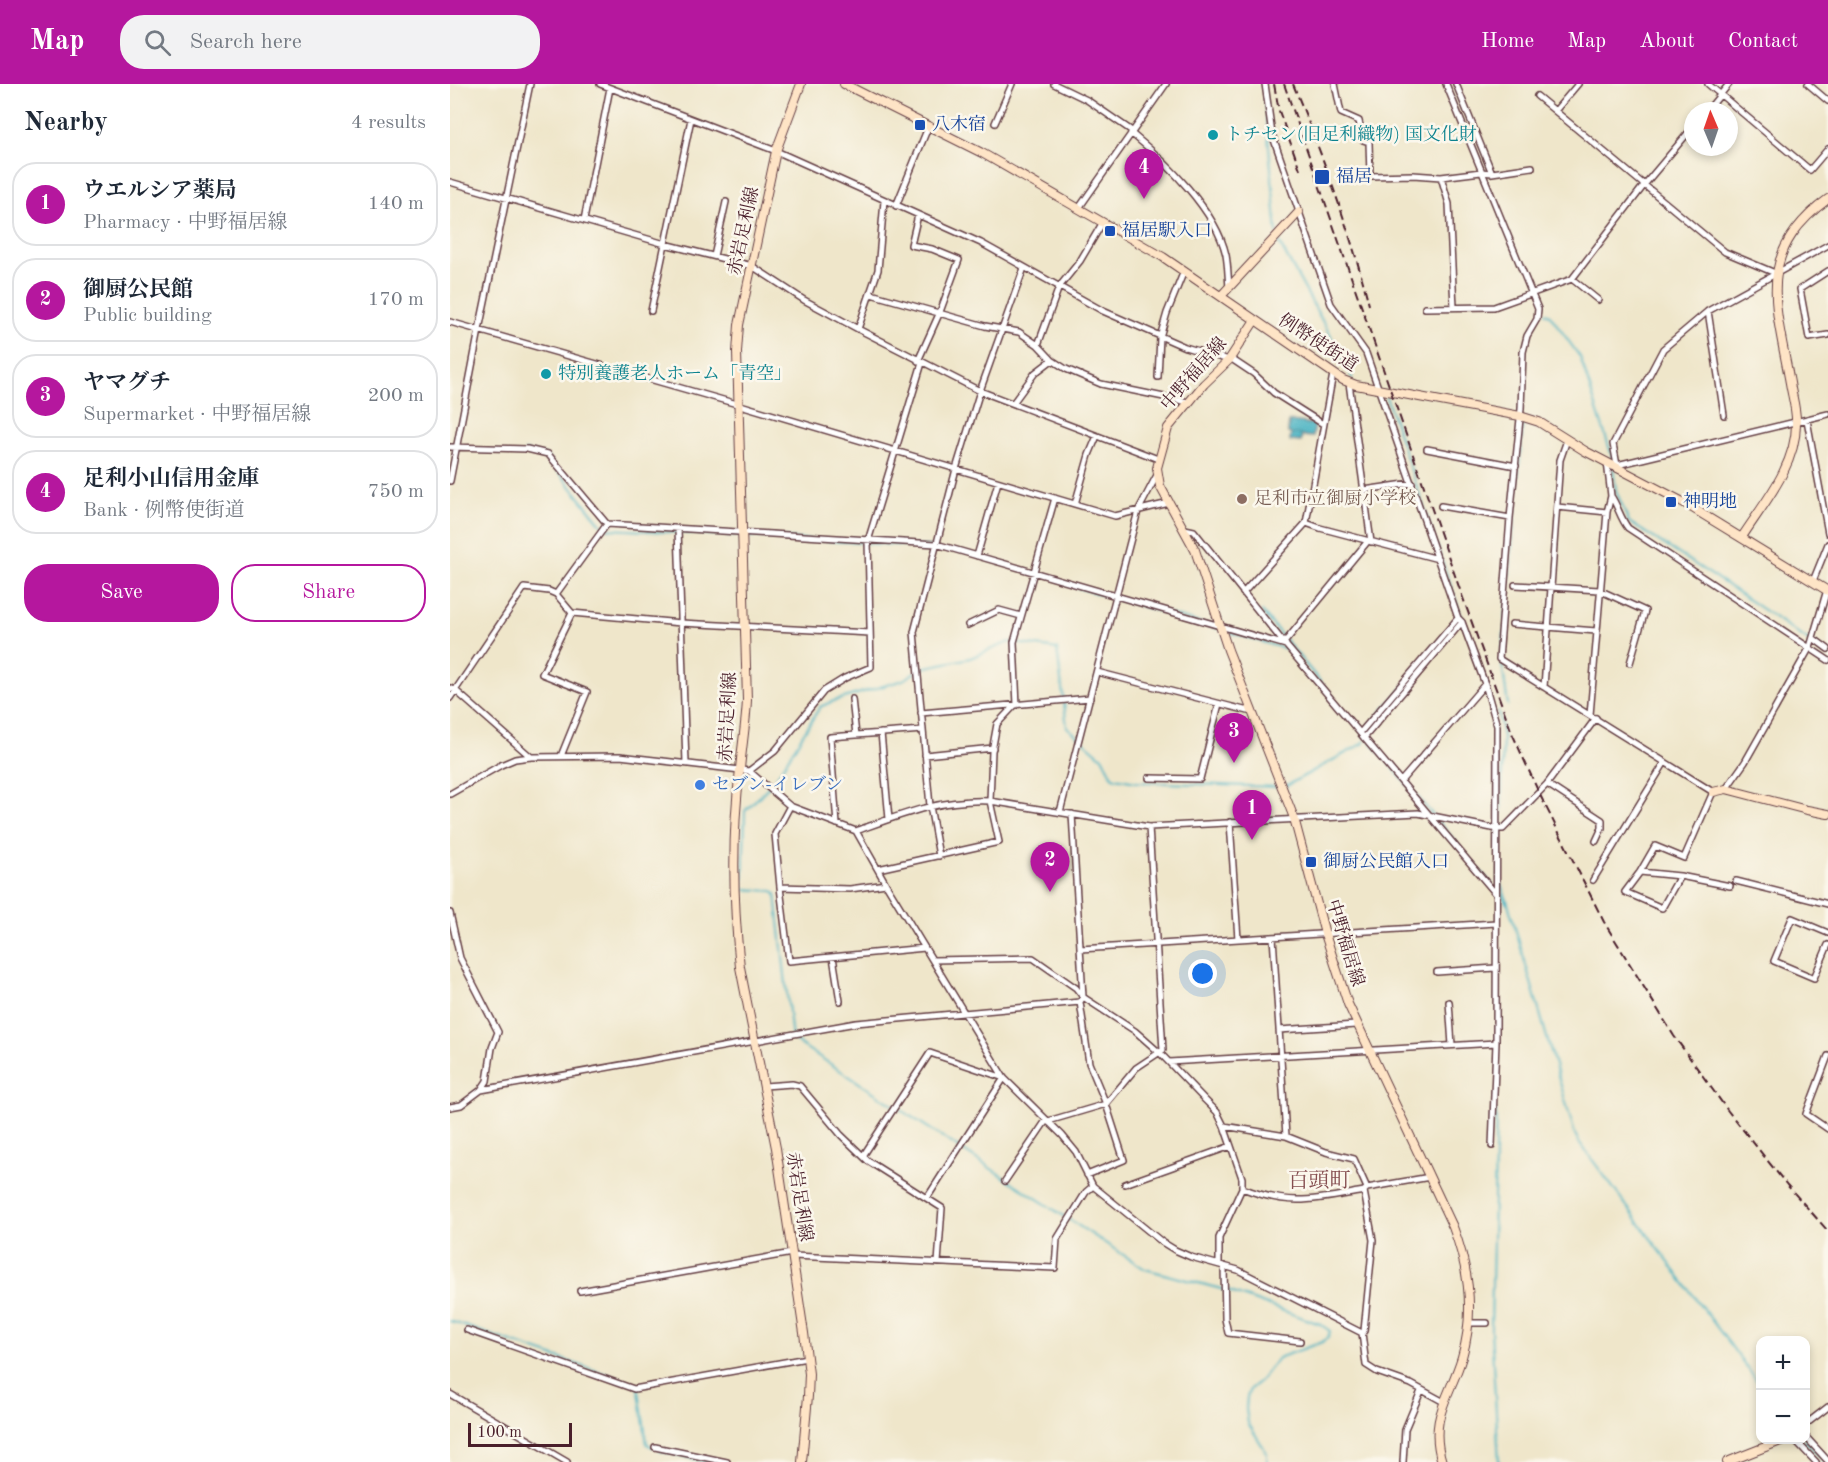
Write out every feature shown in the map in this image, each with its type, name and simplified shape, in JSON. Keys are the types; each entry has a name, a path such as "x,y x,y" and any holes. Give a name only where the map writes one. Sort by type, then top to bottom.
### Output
{"main road":[{"name":"赤岩足利線","path":"801,84 776,151 739,325 736,351 747,700 736,830 737,938 740,967 764,1086 807,1358 808,1396 802,1462"},
{"name":"例幣使街道","path":"844,84 929,125 1103,222 1184,271 1349,383 1520,416 1539,422 1567,440 1681,501 1828,590"},
{"path":"1742,537 1786,466 1793,449 1797,423 1778,314 1775,288 1778,260 1794,231 1807,215 1828,199"},
{"path":"1221,297 1299,212"},
{"name":"中野福居線","path":"1255,320 1230,359 1188,402 1168,428 1158,459 1157,475 1160,486 1195,550 1220,627 1294,818 1325,934 1356,1024 1431,1177 1454,1227 1463,1256 1469,1292 1468,1323 1463,1355 1444,1402 1437,1429 1442,1462"},
{"path":"1713,792 1726,789 1828,814"},
{"path":"1727,1462 1773,1444"}],"street":[{"path":"450,481 453,448 530,84"},
{"path":"600,84 776,151 981,243 1102,312 1161,337 1230,359 1254,374 1274,393 1323,424"},
{"path":"995,123 1012,84"},
{"path":"1054,84 1088,100 1132,132 1171,169 1202,207 1223,246 1228,287"},
{"path":"1071,92 1072,84"},
{"path":"1078,208 1166,84"},
{"path":"1265,84 1272,134 1331,304 1366,353 1438,559 1485,684 1499,737 1496,1043 1492,1146"},
{"path":"1335,84 1341,113 1359,121 1363,140 1369,142 1370,176 1441,177 1532,167"},
{"path":"1446,84 1538,309 1538,314 1524,345 1516,466 1498,659 1713,792 1684,858 1655,846 1625,892 1662,908 1680,876"},
{"path":"1456,84 1492,173"},
{"path":"1555,111 1578,84"},
{"path":"1708,84 1810,170 1828,150"},
{"path":"1714,102 1729,84"},
{"path":"1808,84 1828,101"},
{"path":"584,220 610,88"},
{"path":"1537,96 1646,184 1725,252 1777,273"},
{"path":"651,310 691,119"},
{"path":"896,206 929,125"},
{"path":"1425,308 1494,307 1572,279 1684,138"},
{"path":"1441,177 1449,204 1454,307"},
{"path":"450,182 665,244 752,266 804,300 980,391 1158,459"},
{"path":"858,329 871,294 881,254 885,201"},
{"path":"714,256 726,202"},
{"path":"749,771 775,752 824,691 845,678 871,667 868,541 920,362 959,260 932,249 911,245 918,215"},
{"path":"1038,345 1059,287 1080,261 1103,222"},
{"path":"856,831 930,806 964,800 990,801 1149,827 1294,818 1428,814 1503,829 1547,784 1593,716 1599,590 1606,512 1611,496 1613,444 1651,369 1663,349 1708,311 1828,245"},
{"path":"939,856 930,806 914,632 956,469 980,391 1024,268"},
{"path":"1158,377 1161,337 1167,313 1184,271"},
{"path":"1828,271 1800,289 1809,338 1828,336"},
{"path":"1572,279 1598,300"},
{"path":"871,294 1003,330 1018,332 1038,345 1052,360 1066,369 1101,384 1188,402"},
{"path":"1708,311 1724,415"},
{"path":"450,322 1115,516 1169,503"},
{"path":"1013,403 1035,373 1052,360"},
{"path":"1243,593 1306,523 1333,374"},
{"path":"1285,644 1370,541 1349,383"},
{"path":"1611,464 1797,423 1828,414"},
{"path":"1807,420 1828,533"},
{"path":"1075,504 1089,454 1097,436"},
{"path":"1544,687 1560,460 1567,440"},
{"path":"453,448 516,448 548,454 607,524 936,544 1285,644"},
{"path":"1427,449 1516,466"},
{"path":"1060,812 1138,511 1157,475"},
{"path":"976,556 998,482"},
{"path":"1364,490 1412,483"},
{"path":"1611,496 1617,505 1622,521 1628,528 1812,643 1828,649"},
{"path":"878,869 999,842 990,801 993,748 997,724 1015,705 1014,642 1055,498"},
{"path":"1441,506 1510,518"},
{"path":"1557,507 1606,512"},
{"path":"1306,523 1438,559"},
{"path":"556,594 607,524"},
{"path":"678,529 686,763"},
{"path":"1185,529 1194,531 1285,644 1496,894"},
{"path":"1813,581 1828,544"},
{"path":"1515,585 1599,590 1645,611 1630,663"},
{"path":"450,698 453,689 524,588 556,594 572,613 681,623 870,633"},
{"path":"1726,789 1745,762 1812,643 1828,590"},
{"path":"968,625 999,610 1021,616"},
{"path":"561,756 587,692 542,674 572,613"},
{"path":"1362,735 1460,620"},
{"path":"1512,624 1596,631"},
{"path":"1812,643 1828,660"},
{"path":"1097,672 1252,712"},
{"path":"1401,781 1485,684"},
{"path":"453,689 531,757"},
{"path":"921,713 1090,698"},
{"path":"852,699 856,735"},
{"path":"1149,778 1200,779 1219,704"},
{"path":"837,824 830,737 923,730"},
{"path":"880,733 888,819"},
{"path":"925,755 993,748"},
{"path":"450,795 515,759 620,756 749,771 790,806 856,831 1004,1078 1076,1152 1093,1186 1162,1242 1191,1257 1238,1270 1362,1333"},
{"path":"1593,880 1665,762"},
{"path":"1547,784 1602,820 1602,828 1596,841"},
{"path":"790,806 775,834 789,961 926,948"},
{"path":"1072,814 1082,1000 1089,1063 1106,1104 1124,1160 1087,1175"},
{"path":"1230,822 1238,939"},
{"path":"1005,1181 1045,1122 1106,1104 1136,1068 1161,1054 1163,1050 1149,827"},
{"path":"1640,872 1680,876 1730,886"},
{"path":"1736,881 1828,904"},
{"path":"780,887 850,889 886,884"},
{"path":"450,913 460,958 498,1032 492,1048 487,1081 481,1090 461,1105 450,1107"},
{"path":"1828,933 1792,918 1774,961 1814,978 1828,945"},
{"path":"1080,949 1497,923"},
{"path":"1273,937 1286,1136"},
{"path":"833,957 840,1001"},
{"path":"933,960 1033,958 1076,988 1082,1000 1135,1031 1161,1054 1217,1112 1241,1171 1242,1188 1219,1238 1228,1333 1300,1341"},
{"path":"1437,972 1495,968"},
{"path":"481,1090 856,1023 1082,1000"},
{"path":"1449,1002 1452,1045"},
{"path":"1279,1030 1356,1024"},
{"path":"1168,1062 1496,1043"},
{"path":"863,1156 930,1053 1004,1078"},
{"path":"1828,1056 1806,1114 1828,1129"},
{"path":"927,1198 1004,1078"},
{"path":"764,1086 792,1084 800,1086 841,1135 863,1156 942,1208 939,1263"},
{"path":"1224,1126 1286,1136 1357,1162 1365,1189 1373,1240 1362,1333 1366,1365 1377,1372 1411,1384 1444,1402"},
{"path":"1125,1184 1232,1146"},
{"path":"1242,1188 1274,1198 1306,1201 1431,1177"},
{"path":"580,1291 792,1254 1055,1268 1057,1239 1086,1192 1093,1186"},
{"path":"1468,1323 1487,1323"},
{"path":"467,1330 634,1389 807,1358"},
{"path":"1403,1462 1405,1429 1421,1391"},
{"path":"450,1394 567,1462"},
{"path":"1810,1422 1828,1407"},
{"path":"1810,1441 1828,1461"},
{"path":"1799,1444 1816,1462"},
{"path":"655,1447 727,1462"}],"water":[{"path":"1289,421 1315,424 1313,437 1302,436 1301,442 1290,441"}],"waterway":[{"path":"1264,93 1277,233"},
{"path":"1277,239 1352,378"},
{"path":"1545,313 1550,315 1580,357 1612,456 1612,463"},
{"path":"1386,397 1462,619"},
{"path":"1502,659 1523,422"},
{"path":"525,451 546,456 600,523 609,529 740,536"},
{"path":"1613,469 1616,491 1629,522 1828,654"},
{"path":"745,536 934,547"},
{"path":"1072,586 1220,629"},
{"path":"1262,612 1333,697"},
{"path":"1225,631 1286,649"},
{"path":"1267,1462 1267,1453 1248,1423 1246,1409 1250,1389 1261,1380 1278,1358 1322,1342 1328,1338 1330,1331 1320,1324 1225,1290 1145,1269 792,1039 776,894 773,891 743,889 745,811 774,781 820,707 903,680 922,668 970,658 1009,642 1057,649 1067,727 1102,757 1115,778 1136,782 1279,787"},
{"path":"1502,664 1508,705"},
{"path":"1364,736 1363,733 1421,667"},
{"path":"1498,711 1503,737 1499,886"},
{"path":"1366,736 1492,885"},
{"path":"1284,787 1364,741"},
{"path":"1499,881 1507,900 1579,1142 1756,1380"},
{"path":"1502,896 1507,904"},
{"path":"1496,1111 1491,1330 1499,1462"},
{"path":"450,1321 638,1385 647,1444 653,1447"},
{"path":"1808,1444 1825,1462"},
{"path":"660,1451 709,1462"}],"railway":[{"path":"1274,84 1279,111 1301,172"},
{"path":"1284,84 1459,587 1512,733 1539,793 1604,922 1674,1036 1728,1111 1787,1185 1828,1231"},
{"path":"1293,84 1335,193 1369,305"}],"place":[{"name":"八木宿","path":"920,125"},
{"name":"トチセン(旧足利織物) 国文化財","path":"1213,135"},
{"name":"福居","path":"1322,177"},
{"name":"足利小山信用金庫","path":"1144,199"},
{"name":"福居駅入口","path":"1110,231"},
{"name":"特別養護老人ホーム「青空」","path":"546,374"},
{"name":"足利市立御厨小学校","path":"1242,499"},
{"name":"神明地","path":"1671,502"},
{"name":"ヤマグチ","path":"1234,763"},
{"name":"セブン-イレブン","path":"700,785"},
{"name":"ウエルシア薬局","path":"1252,840"},
{"name":"御厨公民館入口","path":"1311,862"},
{"name":"御厨公民館","path":"1050,892"}],"district":[{"name":"百頭町","path":"1319,1181"}]}
